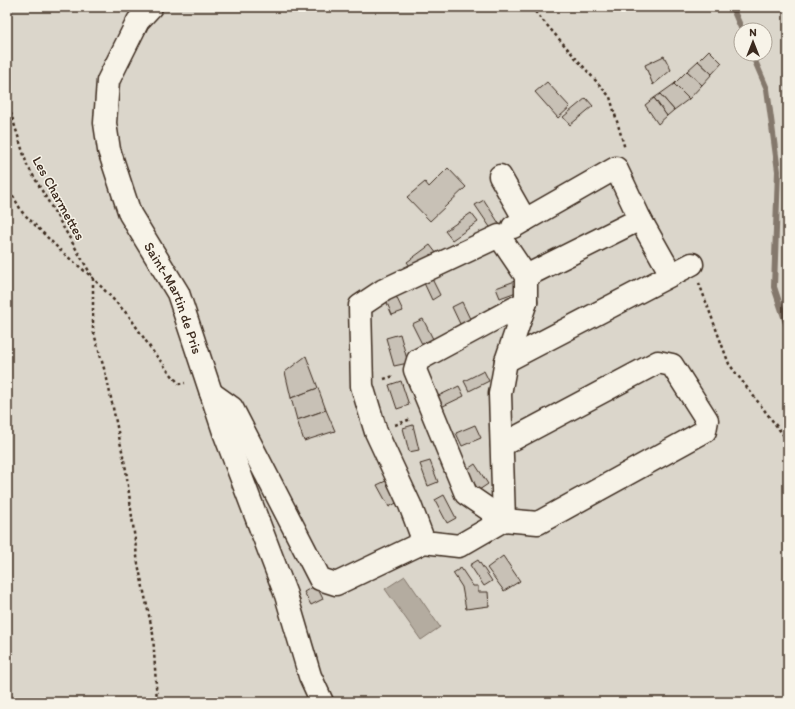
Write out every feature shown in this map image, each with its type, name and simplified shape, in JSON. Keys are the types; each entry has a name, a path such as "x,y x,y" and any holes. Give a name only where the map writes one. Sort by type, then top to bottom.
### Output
{"street":[{"name":"Saint-Martin de Pris","path":"151,7 138,21 108,81 105,123 109,150 130,214 178,293 224,432 286,595 310,676 322,702"},
{"path":"424,542 410,505 376,432 362,386 360,306 384,290 499,236 616,168 640,219 671,274"},
{"path":"500,176 525,220"},
{"path":"526,276 640,219"},
{"path":"499,236 526,276 526,302 506,361 500,394 504,520"},
{"path":"506,361 692,264"},
{"path":"502,445 658,362 672,365 707,420 706,431 538,523 504,520 466,494 414,370 418,360 526,302"},
{"path":"209,386 232,408 320,579 336,584 424,542 460,546 504,520"}],"path":[{"path":"532,7 610,97"},
{"name":"Les Charmettes","path":"7,101 27,165 93,278"},
{"path":"7,185 22,212 62,252 93,278 129,316 154,353 179,384 209,386"},
{"path":"93,278 93,330 107,379 126,470 138,564 153,634 157,702"},
{"path":"362,386 414,370"},
{"path":"376,432 431,411"}],"shaded area":[{"path":"7,7 788,7 788,702 7,702"},
{"path":"405,576 440,627 421,640 385,589"}],"building":[{"path":"709,50 722,63 712,74 698,61"},
{"path":"664,56 671,70 653,85 645,65"},
{"path":"698,61 712,74 702,85 687,71"},
{"path":"687,71 702,85 689,99 674,84"},
{"path":"547,82 570,107 558,118 535,92"},
{"path":"674,84 689,99 674,110 660,94"},
{"path":"660,94 674,110 667,116 654,98"},
{"path":"586,98 593,106 570,125 563,117"},
{"path":"654,98 667,116 658,124 645,105"},
{"path":"448,168 466,187 430,221 407,197 425,182 429,187"},
{"path":"484,200 500,225 492,230 475,205"},
{"path":"471,213 478,222 452,240 445,231"},
{"path":"430,245 437,254 414,271 407,262"},
{"path":"432,279 440,295 432,300 424,283"},
{"path":"515,281 519,291 500,298 496,288"},
{"path":"395,294 403,311 392,315 385,298"},
{"path":"462,302 471,321 461,326 452,307"},
{"path":"423,319 434,341 423,346 412,324"},
{"path":"400,334 408,363 394,366 386,338"},
{"path":"306,356 318,388 291,398 285,372"},
{"path":"484,371 489,381 469,391 464,381"},
{"path":"401,381 409,405 397,409 389,385"},
{"path":"459,386 464,396 439,408 434,398"},
{"path":"318,388 326,410 297,420 291,398"},
{"path":"326,410 335,431 304,441 297,420"},
{"path":"413,425 419,450 409,452 403,428"},
{"path":"475,425 481,438 462,446 456,433"},
{"path":"430,461 438,482 428,486 420,464"},
{"path":"475,464 488,484 479,490 465,471"},
{"path":"388,480 400,501 389,507 377,485"},
{"path":"444,495 456,518 447,523 435,500"},
{"path":"503,556 520,581 504,591 487,568"},
{"path":"478,560 492,581 484,586 470,565"},
{"path":"461,568 473,586 478,586 478,592 488,592 489,606 466,609 462,587 453,573"},
{"path":"316,585 323,599 311,605 304,592"}],"waterway":[{"path":"732,7 739,22"},
{"path":"755,62 767,89 778,171 774,287 788,329"}]}
